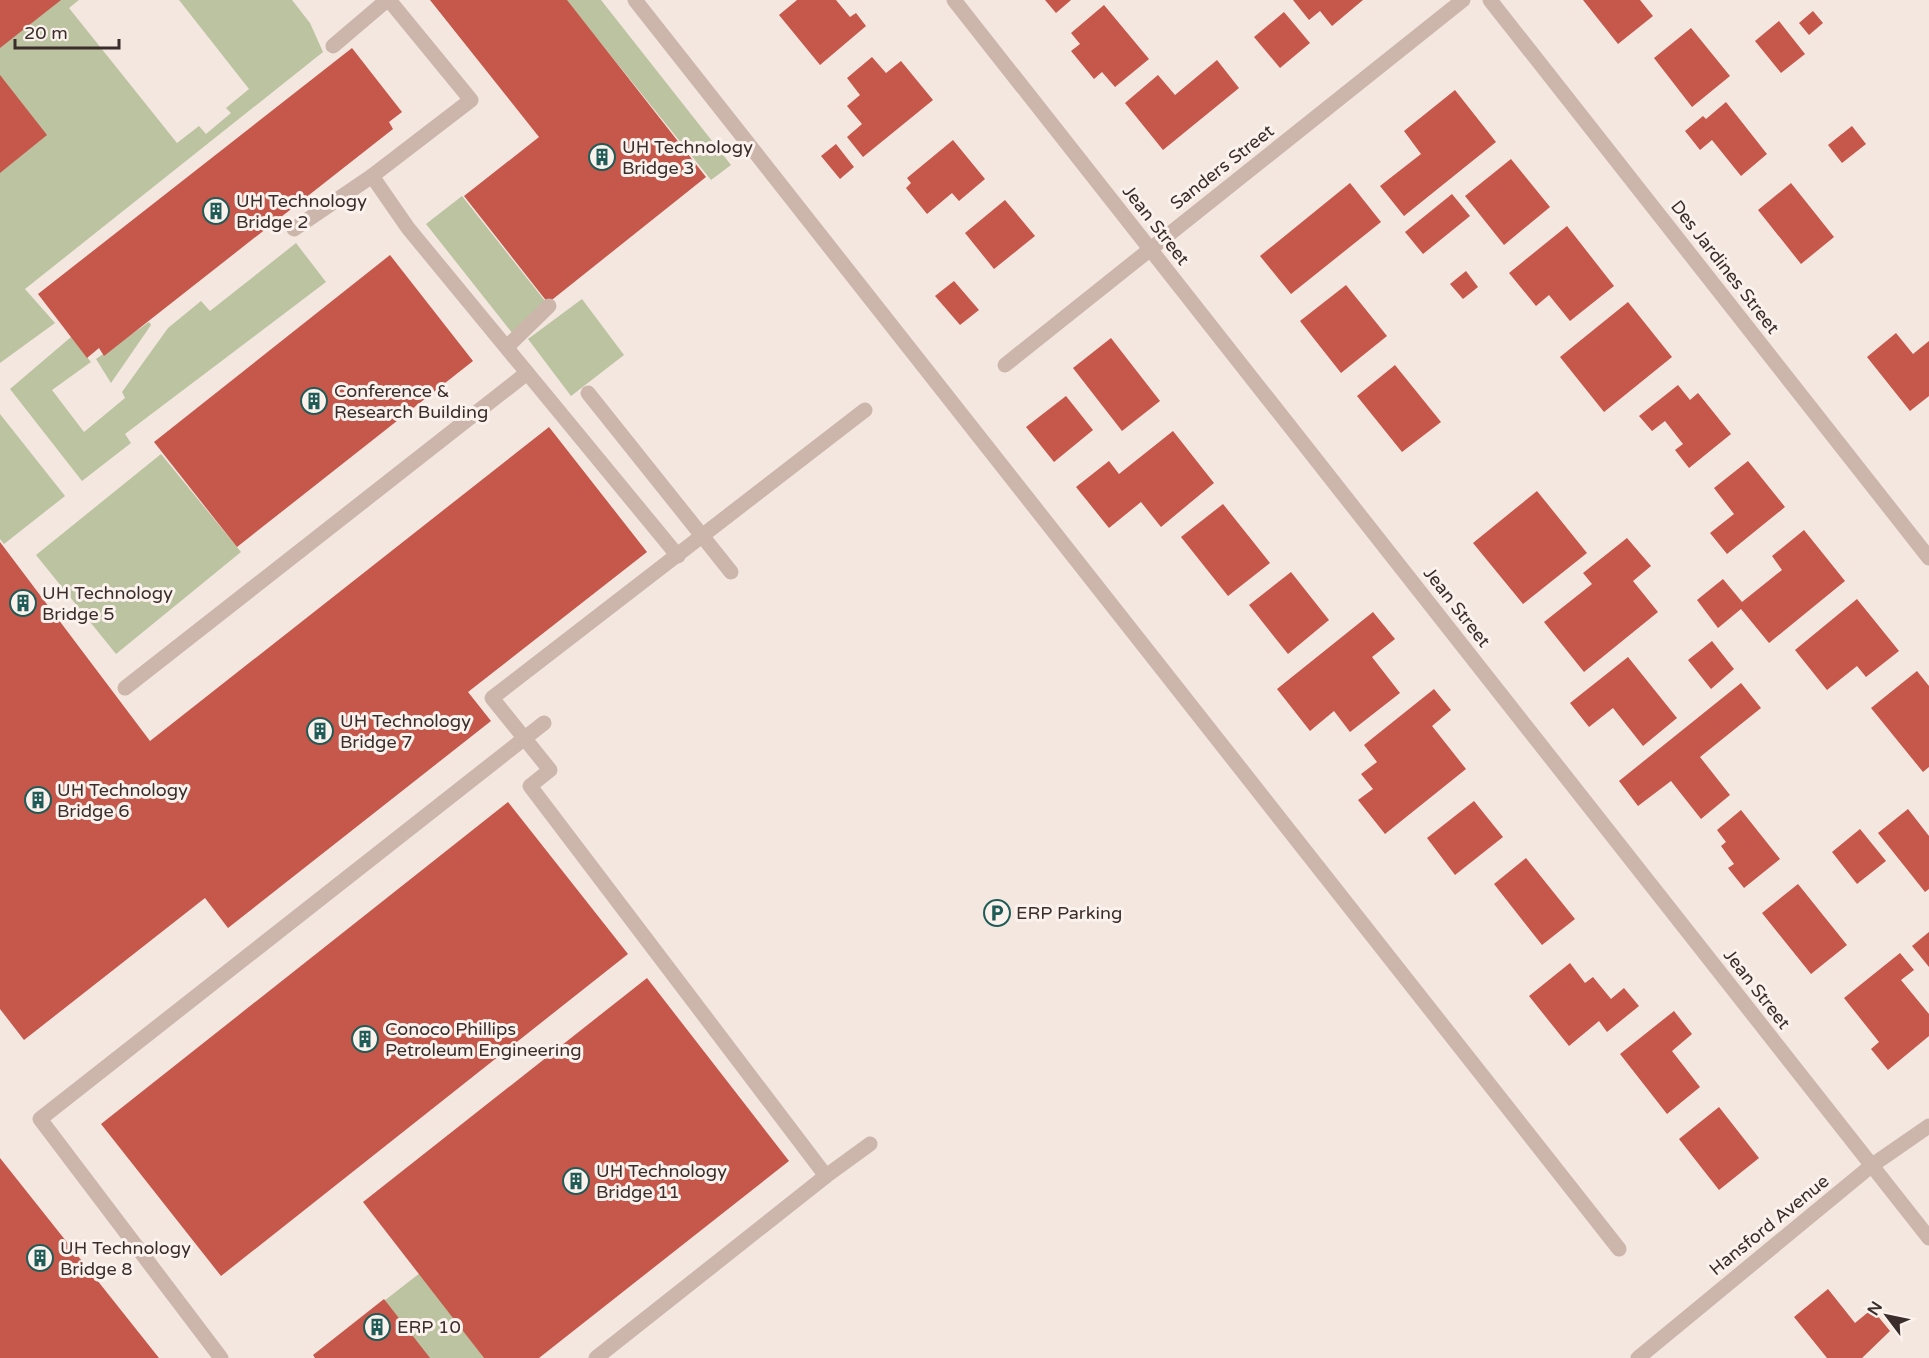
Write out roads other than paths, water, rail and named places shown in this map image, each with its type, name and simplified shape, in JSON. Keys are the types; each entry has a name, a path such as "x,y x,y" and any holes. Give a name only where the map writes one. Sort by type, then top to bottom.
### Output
{"street":[{"path":"294,230 372,176 471,100 388,0 333,46"},
{"path":"635,0 1619,1249"},
{"name":"Jean Street","path":"954,0 1929,1238"},
{"name":"Sanders Street","path":"1005,365 1463,0"},
{"name":"Des Jardines Street","path":"1490,0 1929,558"},
{"path":"372,176 408,228 678,556"},
{"path":"507,347 549,306"},
{"path":"125,688 527,373"},
{"path":"588,393 731,572"},
{"path":"826,1176 530,786 550,770 492,699 865,410"},
{"path":"221,1358 40,1119 544,723"},
{"name":"Hansford Avenue","path":"1638,1358 1871,1166 1929,1126"},
{"path":"596,1358 826,1176 870,1144"}],"place":[{"name":"UH Technology Bridge 3","path":"602,157"},
{"name":"UH Technology Bridge 2","path":"216,211"},
{"name":"Conference & Research Building","path":"314,401"},
{"name":"UH Technology Bridge 5","path":"23,603"},
{"name":"UH Technology Bridge 7","path":"320,731"},
{"name":"UH Technology Bridge 6","path":"38,800"},
{"name":"ERP Parking","path":"997,913"},
{"name":"Conoco Phillips Petroleum Engineering","path":"365,1039"},
{"name":"UH Technology Bridge 11","path":"576,1181"},
{"name":"UH Technology Bridge 8","path":"40,1258"},
{"name":"ERP 10","path":"377,1327"}]}
